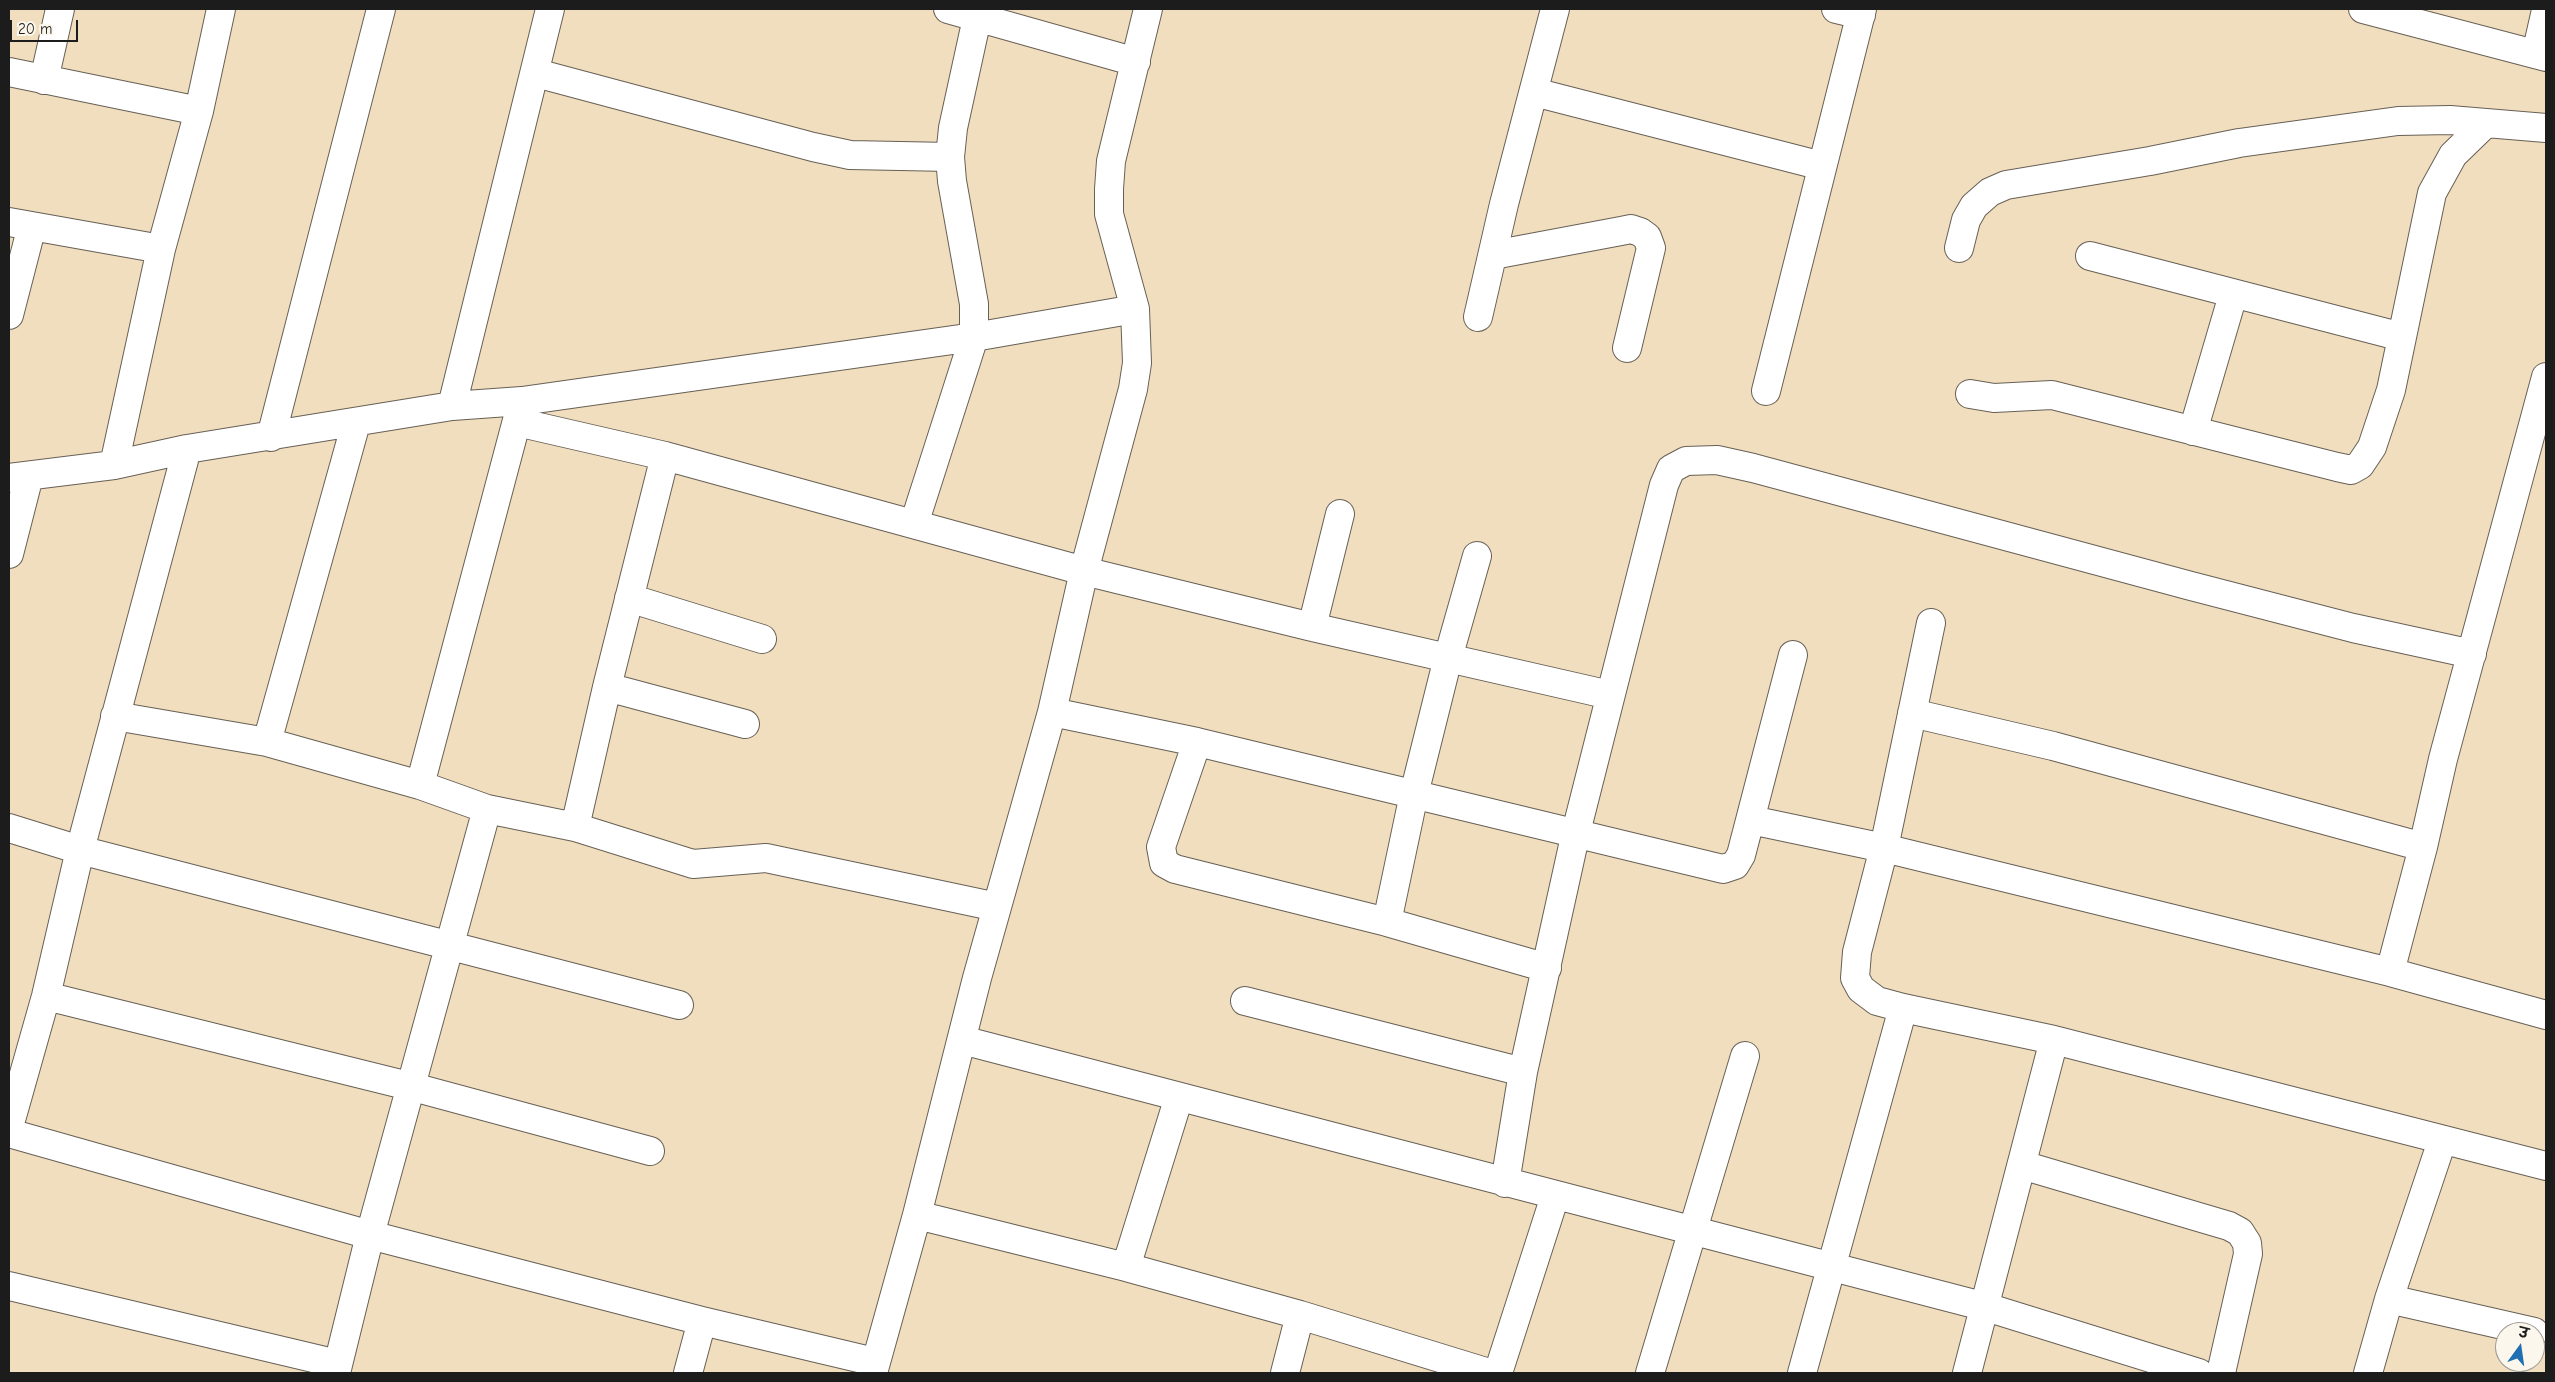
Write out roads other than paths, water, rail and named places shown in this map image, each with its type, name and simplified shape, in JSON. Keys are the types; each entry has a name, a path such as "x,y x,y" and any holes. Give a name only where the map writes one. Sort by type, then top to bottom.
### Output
{"street":[{"path":"44,80 60,9"},
{"path":"114,465 161,249 198,111 221,9"},
{"path":"272,436 381,9"},
{"path":"452,406 536,73 550,9"},
{"path":"948,9 978,12 1136,62"},
{"path":"9,1133 370,1235 702,1321 874,1368 917,1215 997,907 1052,712 1084,571 1133,389 1136,363 1135,309 1109,214 1109,189 1111,161 1148,9"},
{"path":"1478,317 1555,9"},
{"path":"2363,9 2411,15 2541,55 2546,10"},
{"path":"1766,391 1822,166 1853,11"},
{"path":"914,524 974,337 974,304 952,181 950,157 952,128 978,12"},
{"path":"9,72 198,111"},
{"path":"536,73 841,153 950,157"},
{"path":"1534,92 1822,166"},
{"path":"1960,248 1966,220 1974,206 1990,192 2006,185 2324,130 2398,121 2450,120 2546,128"},
{"path":"1970,394 1994,398 2052,395 2351,470 2360,465 2372,447 2391,390 2432,193 2453,155 2486,123"},
{"path":"9,315 20,224 161,249"},
{"path":"1493,255 1621,231 1640,232 1648,238 1651,248 1627,348"},
{"path":"2090,256 2233,295 2402,337"},
{"path":"2193,431 2233,295"},
{"path":"520,411 1135,309"},
{"path":"2390,972 2423,847 2443,758 2546,376"},
{"path":"9,554 19,477 114,465 187,449 452,406 520,411 665,456 1084,571 1312,627 1610,694"},
{"path":"420,785 520,411"},
{"path":"267,742 356,423"},
{"path":"9,1127 46,996 80,850 187,449"},
{"path":"575,827 607,687 665,456"},
{"path":"1505,1183 1523,1072 1576,832 1664,485 1671,469 1686,461 1717,460 1753,468 2352,628 2472,654"},
{"path":"1312,627 1340,514"},
{"path":"1387,922 1414,794 1448,658 1477,556"},
{"path":"629,598 762,639"},
{"path":"1931,623 1884,848 1857,952 1855,978 1861,989 1877,1001 1903,1008 2054,1040 2442,1141 2546,1166"},
{"path":"1052,712 1197,742 1723,869 1735,865 1741,856 1793,655"},
{"path":"607,687 746,724"},
{"path":"1912,713 2053,746 2423,847"},
{"path":"116,716 267,742 420,785 487,809 575,827 693,864 766,858 997,907"},
{"path":"1197,742 1161,847 1164,863 1175,869 1387,922 1547,968"},
{"path":"9,1286 337,1368 370,1235 451,948 487,809"},
{"path":"1751,820 1884,848 2390,972 2546,1015"},
{"path":"9,828 80,850 451,948 679,1005"},
{"path":"46,996 412,1087 650,1151"},
{"path":"1245,1001 1523,1072"},
{"path":"1802,1373 1903,1008"},
{"path":"962,1040 1986,1307 2199,1373"},
{"path":"1967,1373 1986,1307 2054,1040"},
{"path":"1650,1373 1745,1056"},
{"path":"1126,1267 1178,1097"},
{"path":"2368,1373 2389,1299 2442,1141"},
{"path":"2022,1165 2229,1226 2240,1232 2247,1243 2248,1254 2221,1373"},
{"path":"1498,1373 1555,1196"},
{"path":"917,1215 1126,1267 1300,1315 1489,1373"},
{"path":"2389,1299 2495,1323"},
{"path":"1285,1373 1300,1315"},
{"path":"688,1373 702,1321"}]}
